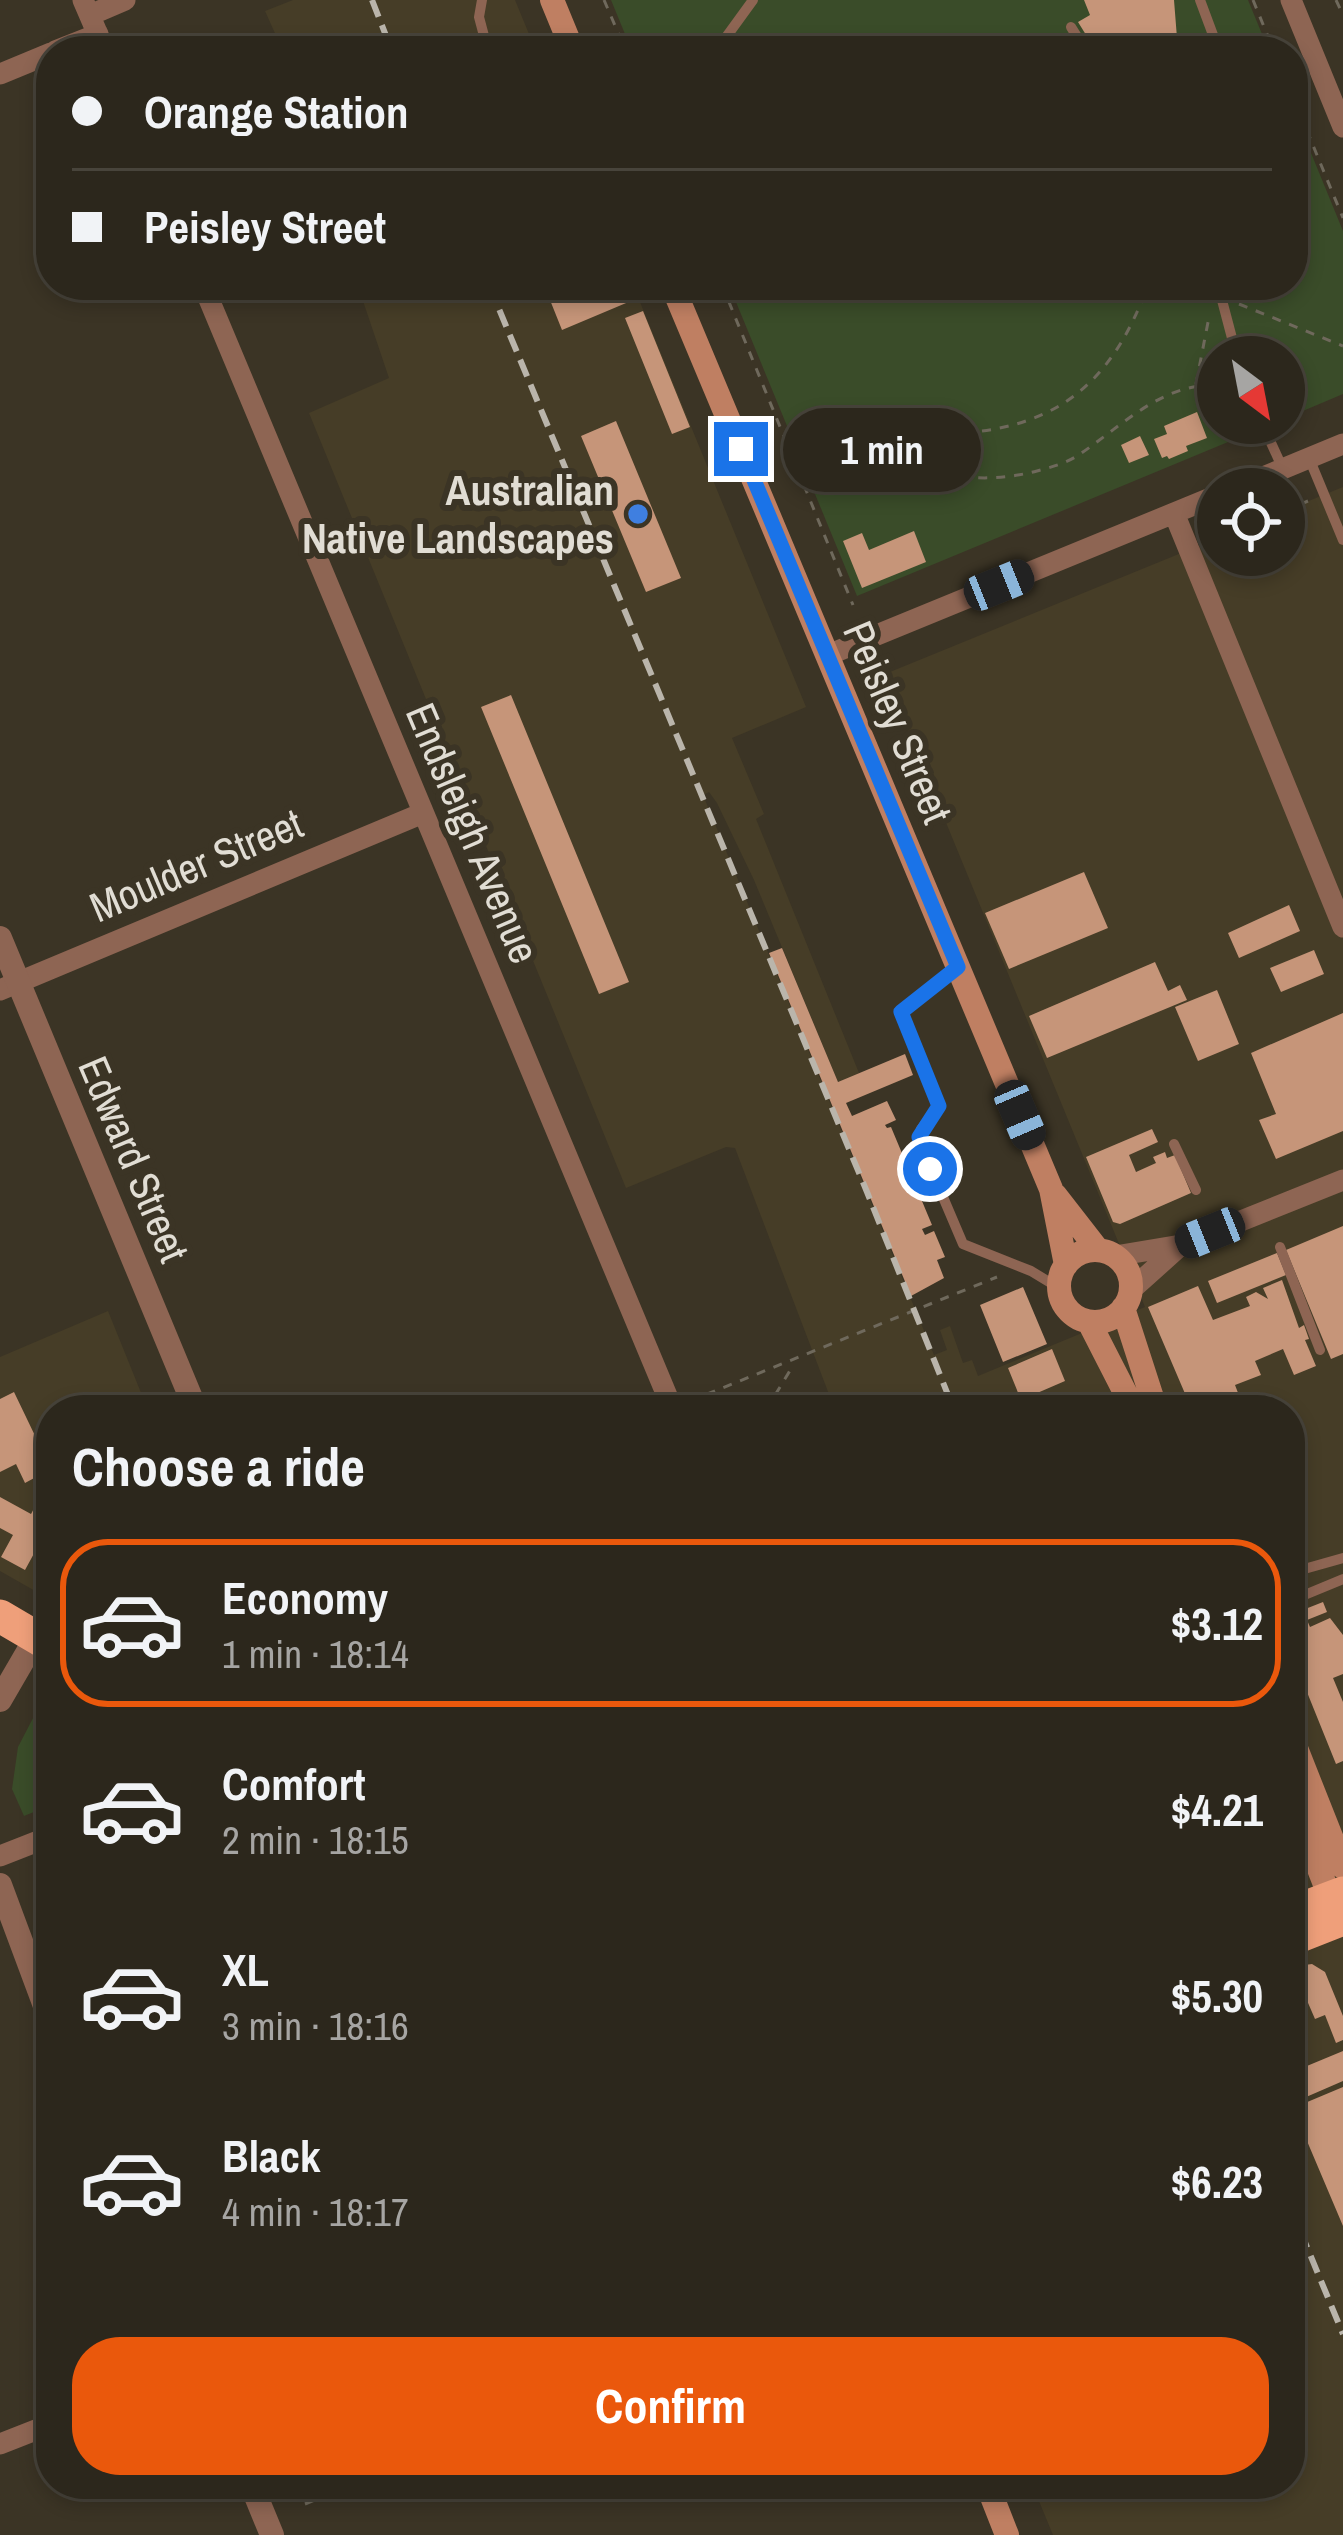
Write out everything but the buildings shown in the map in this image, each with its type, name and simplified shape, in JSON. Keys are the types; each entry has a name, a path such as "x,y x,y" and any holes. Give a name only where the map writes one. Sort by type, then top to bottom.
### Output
{"highway":[{"path":"0,1616 36,1637"},
{"path":"1305,1910 1340,1904"},
{"path":"1305,1929 1340,1904"}],"main road":[{"path":"552,0 567,36"},
{"name":"Peisley Street","path":"678,300 1051,1189 1062,1276"},
{"name":"Peisley Street","path":"1051,1189 1107,1253"},
{"path":"1126,1395 1089,1322 1068,1310 1062,1276 1075,1256 1107,1253 1128,1271 1127,1299 1152,1395"},
{"path":"1089,1322 1108,1320 1127,1299"},
{"path":"1305,1784 1340,1904"},
{"path":"1305,1828 1340,1904"},
{"path":"993,2499 1007,2535"}],"street":[{"path":"94,25 125,0"},
{"path":"1291,0 1306,36"},
{"path":"1308,42 1343,128"},
{"path":"0,74 36,59"},
{"name":"Endsleigh Avenue","path":"209,300 666,1395"},
{"path":"1285,468 1343,444"},
{"path":"828,655 1197,504"},
{"path":"1174,513 1343,927"},
{"name":"Moulder Street","path":"9,986 423,813"},
{"name":"Edward Street","path":"0,938 9,986 189,1395"},
{"path":"1107,1253 1180,1245 1343,1180"},
{"path":"1127,1299 1180,1245"},
{"path":"0,1700 36,1653"},
{"path":"0,1856 36,1842"},
{"path":"0,1885 36,1982"},
{"path":"0,2444 36,2430"},
{"path":"257,2499 272,2535"}],"lane":[{"path":"482,0 478,17 484,36"},
{"path":"727,36 753,0"},
{"path":"1200,0 1214,36"},
{"path":"1071,28 1076,36"},
{"path":"1221,300 1231,336"},
{"path":"1309,458 1343,540"},
{"path":"958,967 901,1012 939,1106 921,1129 920,1143 963,1244 1030,1271 1062,1276"},
{"path":"1174,1144 1196,1190"},
{"path":"1280,1247 1320,1350"},
{"path":"1305,1569 1343,1558"},
{"path":"1305,1595 1343,1580"}],"path":[{"path":"604,0 620,36"},
{"path":"1253,0 1268,36"},
{"path":"1336,0 1343,15"},
{"path":"1308,133 1343,218"},
{"path":"728,300 853,605"},
{"path":"982,431 1045,413 1089,384 1126,338 1142,300"},
{"path":"846,426 874,445 955,478 1002,480 1075,458 1151,403 1196,386 1207,322 1216,300"},
{"path":"1235,300 1343,346"},
{"path":"708,1395 998,1277"},
{"path":"775,1395 797,1361"},
{"path":"304,2504 316,2499"}],"shaded area":[{"path":"293,0 515,0 530,36 276,36 265,11"},
{"path":"366,300 639,300 806,707 732,738 764,814 756,819 859,1073 838,1082 754,880 717,803 709,792 703,795 934,1355 947,1350 940,1330 950,1326 963,1363 972,1360 978,1376 1145,1307 885,674 1197,547 1197,576 1305,576 1305,502 1343,487 1343,2535 1053,2535 1038,2499 1305,2499 1305,1395 829,1395 735,1148 726,1147 626,1188 309,413 389,378"},
{"path":"108,1311 142,1395 36,1395 36,1591 0,1571 0,1357"}],"green space":[{"path":"611,0 1248,0 1263,36 626,36"},
{"path":"1308,146 1343,231 1343,394 1305,410 1305,336 1197,336 1197,444 1223,444 857,596 735,300 1308,300"},
{"path":"36,1712 36,1811 24,1816 12,1789 18,1747"}],"railway":[{"path":"372,0 386,36"},
{"path":"495,300 948,1395"},
{"path":"1305,2242 1343,2334"}],"place":[{"name":"Australian Native Landscapes","path":"638,514"}],"route":[{"path":"741,449 958,967 901,1012 939,1106 919,1137 930,1169"}]}
